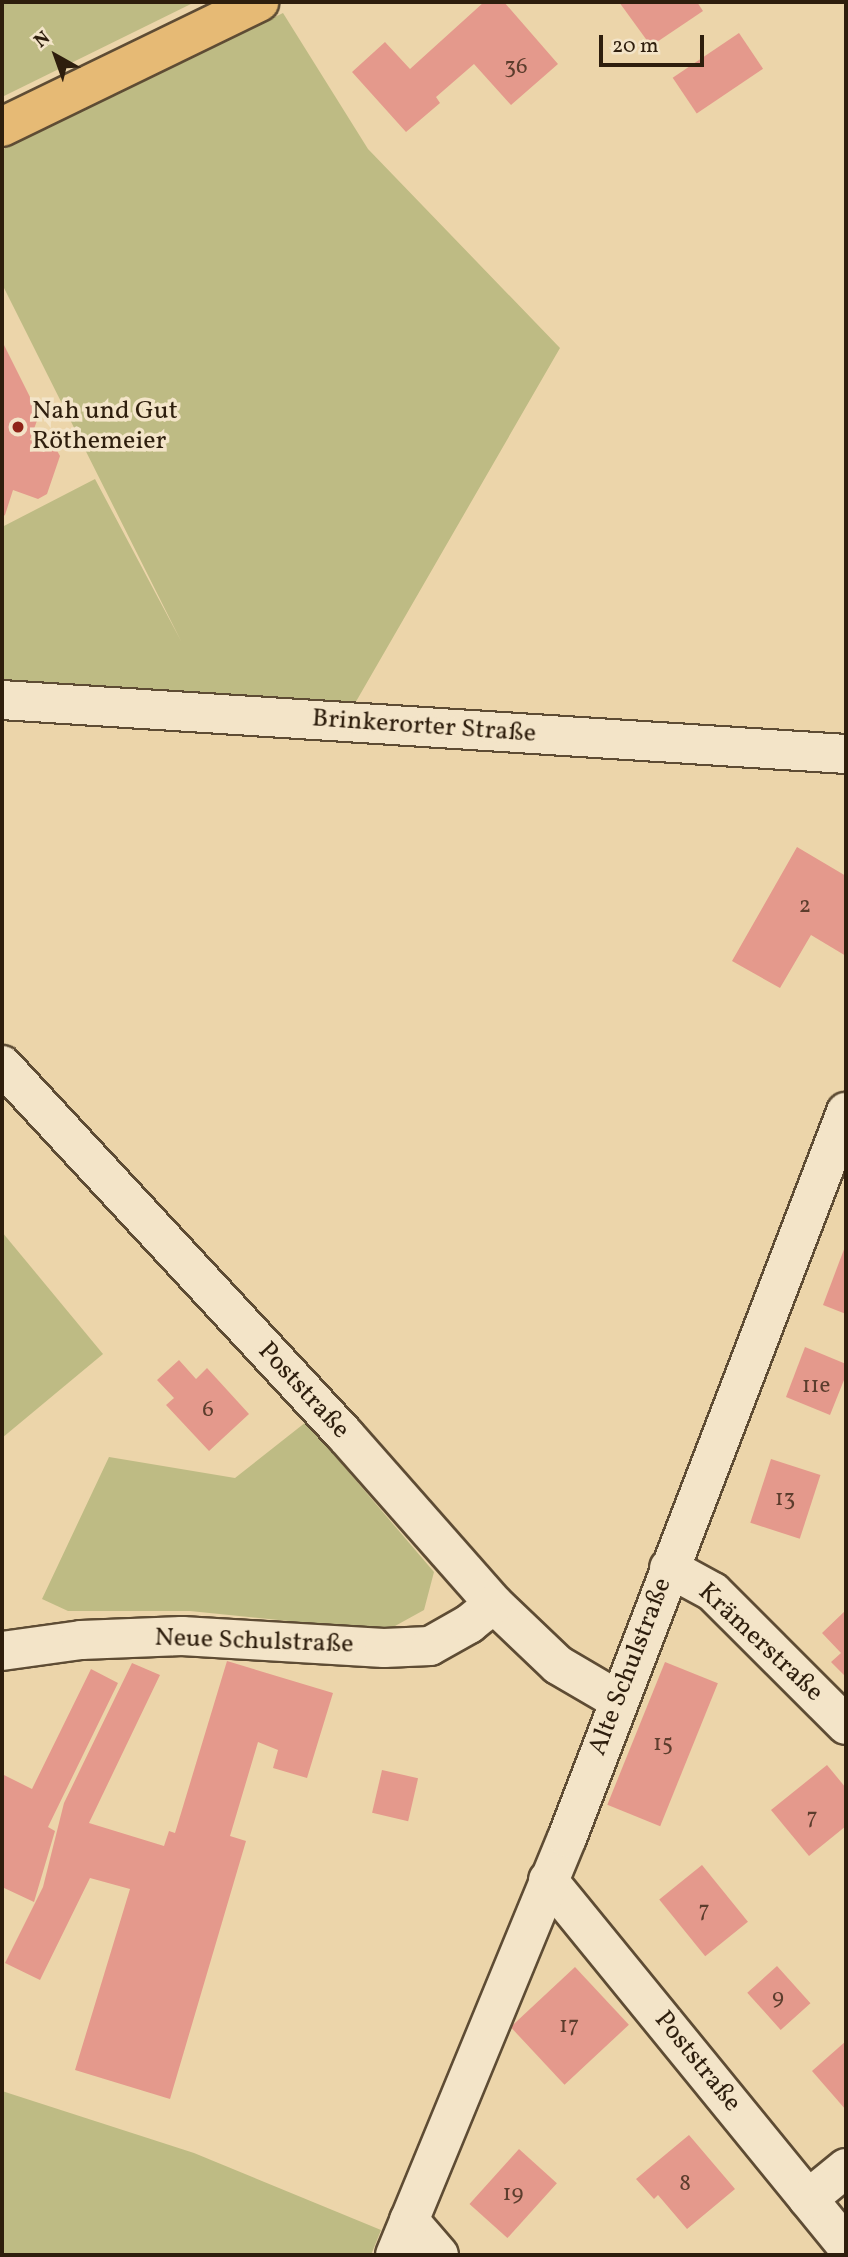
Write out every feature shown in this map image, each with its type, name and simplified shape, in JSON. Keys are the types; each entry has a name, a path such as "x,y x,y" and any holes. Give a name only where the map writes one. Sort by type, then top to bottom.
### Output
{"main road":[{"path":"2,127 259,2"}],"street":[{"name":"Brinkerorter Straße","path":"2,700 846,754"},
{"name":"Poststraße","path":"2,1065 345,1435 494,1604 558,1665 618,1700"},
{"name":"Alte Schulstraße","path":"395,2255 548,1880 846,1112"},
{"name":"Krämerstraße","path":"669,1569 713,1591 846,1725"},
{"name":"Neue Schulstraße","path":"2,1651 81,1640 182,1636 384,1648 430,1646 469,1624 494,1604"},
{"name":"Poststraße","path":"548,1880 846,2245"},
{"path":"808,2199 846,2168"},
{"path":"409,2220 439,2255"}],"shaded area":[{"path":"2,2 195,2 2,97"},
{"path":"283,13 368,149 560,348 354,705 2,683 2,527 95,479 181,641 2,284 2,150"},
{"path":"2,1232 103,1354 2,1438"},
{"path":"306,1422 434,1572 424,1610 386,1631 190,1611 68,1611 42,1599 109,1457 235,1478"},
{"path":"2,2091 194,2153 381,2230 371,2255 2,2255"}],"building":[{"path":"484,2 504,2 558,64 511,105 474,64 436,97 440,103 406,132 352,72 385,42 410,69"},
{"path":"619,2 697,2 703,11 651,46"},
{"path":"739,33 763,69 697,113 673,78"},
{"name":"Nah und Gut Röthemeier","path":"2,341 39,415 30,440 55,447 60,456 47,494 38,499 13,490 2,517"},
{"path":"797,847 846,876 846,956 811,935 780,988 732,961"},
{"path":"846,1244 846,1314 823,1305"},
{"path":"805,1347 846,1364 846,1375 830,1415 786,1397"},
{"path":"179,1360 196,1379 207,1368 249,1414 209,1451 166,1405 174,1398 157,1380"},
{"path":"771,1459 820,1475 800,1539 750,1523"},
{"path":"846,1610 845,1676 831,1662 841,1653 822,1633"},
{"path":"227,1661 333,1693 307,1778 273,1768 278,1750 258,1742 230,1836 246,1841 170,2099 75,2070 130,1889 90,1878 40,1980 5,1963 43,1887 64,1803 132,1663 160,1675 89,1823 164,1846 169,1831 175,1833"},
{"path":"665,1662 718,1683 660,1826 607,1805"},
{"path":"91,1669 118,1683 48,1827 55,1831 34,1902 2,1887 2,1774 32,1789"},
{"path":"827,1765 846,1788 846,1826 809,1856 771,1810"},
{"path":"382,1770 418,1778 408,1821 372,1813"},
{"path":"702,1865 748,1922 705,1956 659,1900"},
{"path":"777,1966 810,2003 781,2030 747,1993"},
{"path":"575,1967 629,2025 565,2085 511,2027"},
{"path":"846,2041 846,2110 812,2071"},
{"path":"689,2135 735,2189 687,2229 658,2195 654,2199 636,2179"},
{"path":"519,2149 557,2183 507,2238 469,2204"}],"place":[{"name":"Nah und Gut Röthemeier","path":"18,427"}]}
